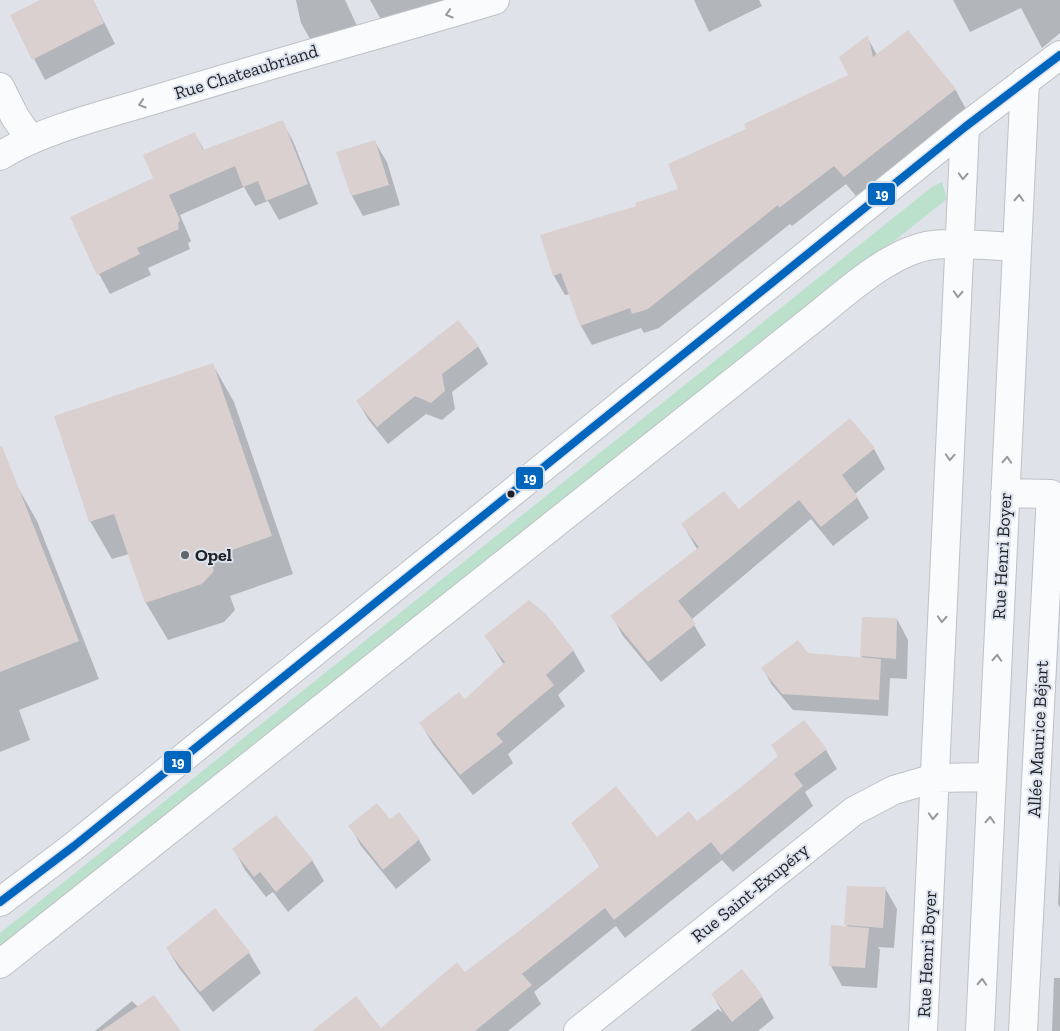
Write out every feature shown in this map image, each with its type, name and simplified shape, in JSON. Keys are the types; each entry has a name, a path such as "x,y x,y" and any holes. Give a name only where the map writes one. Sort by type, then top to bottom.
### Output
{"street":[{"name":"Rue Chateaubriand","path":"0,156 31,140 313,52 496,0"},
{"path":"0,902 74,846 965,127 1060,55"},
{"name":"Rue Henri Boyer","path":"980,1031 1025,81"},
{"path":"0,88 15,117 31,140"},
{"name":"Rue Henri Boyer","path":"923,1031 965,127"},
{"path":"0,964 804,325 880,268 908,252 933,245 1017,247"},
{"name":"Allée Maurice Béjart","path":"1005,493 1051,494 1023,1031"},
{"name":"Rue Saint-Exupéry","path":"578,1031 854,811 894,790 935,778 992,777"}],"green space":[{"path":"942,182 947,199 0,952 0,933 932,187"}],"building":[{"path":"40,0 93,0 104,23 32,60 10,15"},
{"path":"908,30 956,89 844,177 834,166 779,208 778,205 648,309 632,314 630,308 580,326 561,273 553,276 540,235 636,206 635,203 678,189 668,164 746,129 744,124 848,75 839,57 868,35 873,57"},
{"path":"283,120 308,184 266,201 258,181 243,187 235,166 169,195 180,220 178,223 179,229 137,248 140,254 97,275 70,217 153,178 143,155 195,132 203,150"},
{"path":"375,140 389,185 351,196 336,152"},
{"path":"458,320 479,346 442,374 445,391 431,403 415,396 377,427 356,401"},
{"path":"213,363 272,536 209,558 214,571 202,584 145,603 114,514 89,522 54,416"},
{"path":"850,418 875,448 842,475 858,497 821,527 799,500 678,601 696,624 648,662 610,616 699,547 681,524 724,491 739,509"},
{"path":"0,446 2,446 79,641 0,672"},
{"path":"529,600 546,614 574,650 546,675 554,685 496,734 503,742 460,775 419,723 459,692 465,699 505,662 484,636"},
{"path":"862,617 897,618 896,659 860,656"},
{"path":"798,640 808,653 881,659 879,700 782,694 761,668"},
{"path":"804,720 827,749 794,774 803,786 721,855 711,842 614,920 605,908 522,974 532,985 475,1031 312,1031 356,996 381,1028 457,962 465,972 532,921 600,866 571,823 616,786 657,837 689,811 697,821 741,787 778,756 771,745"},
{"path":"377,803 390,819 399,812 420,839 383,870 348,826"},
{"path":"276,815 313,860 276,892 260,872 254,877 232,849"},
{"path":"847,886 886,887 883,928 844,925"},
{"path":"215,908 250,952 200,992 166,948"},
{"path":"831,925 869,928 865,968 829,966"},
{"path":"742,969 763,996 732,1022 711,994"},
{"path":"154,995 181,1031 101,1031"}],"transit line":[{"name":"19","path":"0,902 74,846 965,127 1060,55"}],"place":[{"name":"Opel","path":"185,555"}]}
